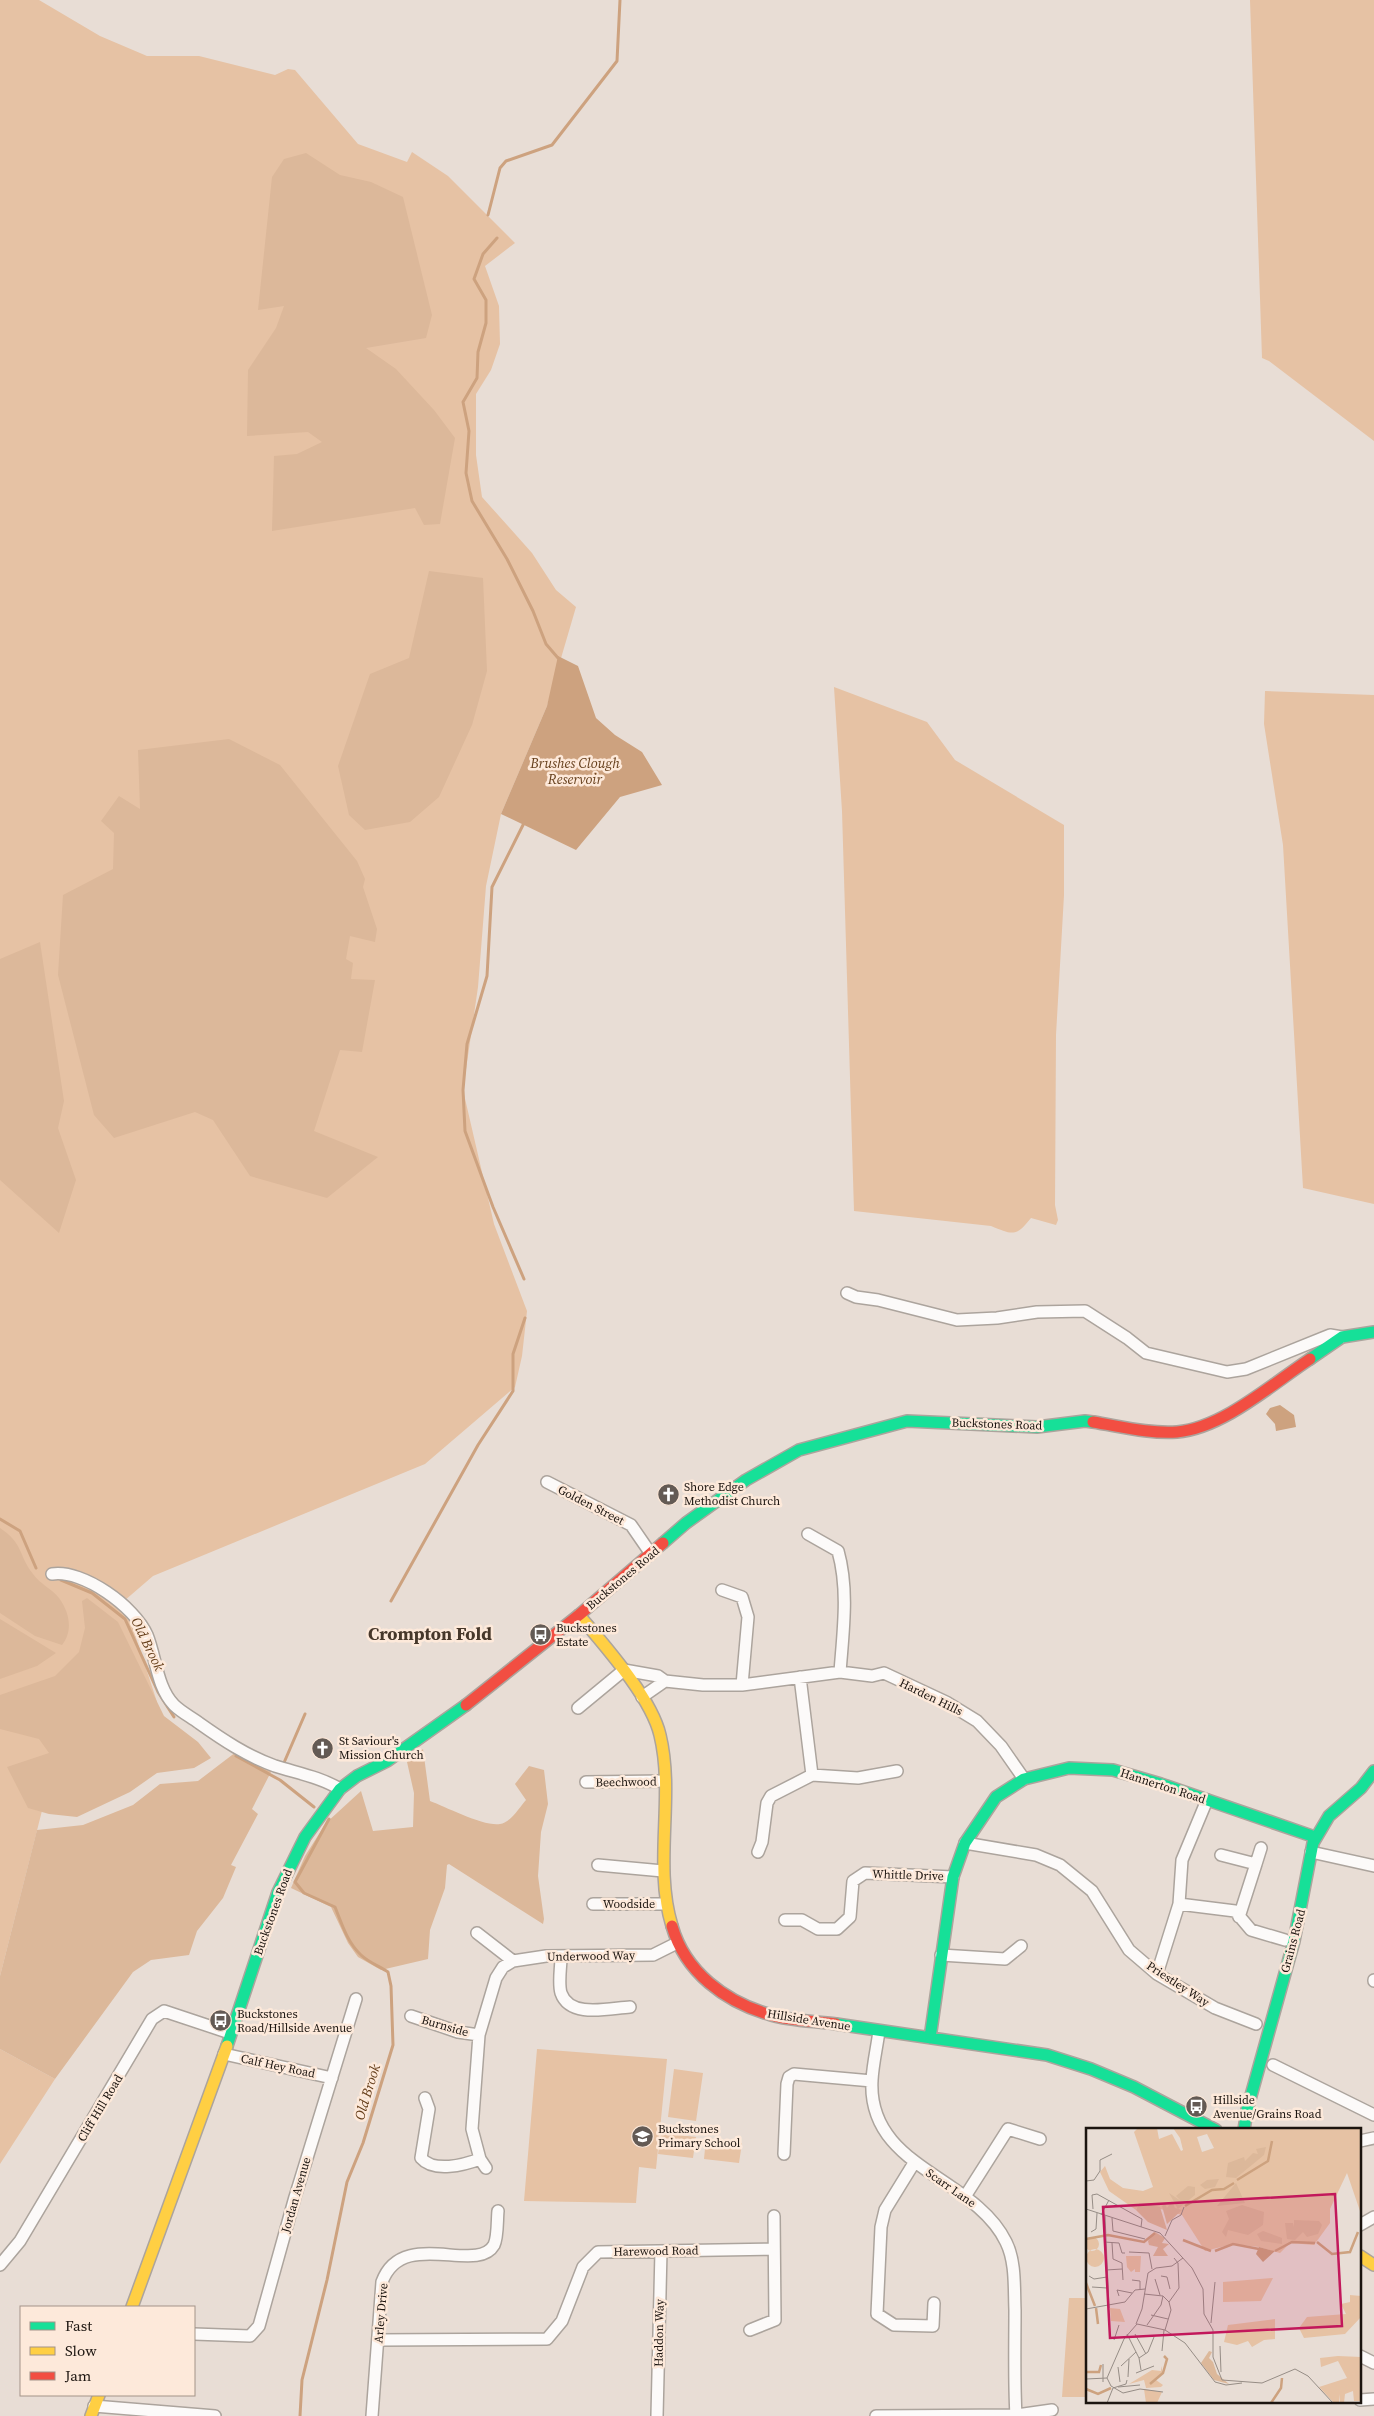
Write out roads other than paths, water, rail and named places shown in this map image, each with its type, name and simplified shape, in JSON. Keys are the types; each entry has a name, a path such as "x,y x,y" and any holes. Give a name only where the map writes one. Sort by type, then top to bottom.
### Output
{"street":[{"path":"847,1293 856,1297 886,1302 957,1320 998,1318 1037,1312 1085,1311 1127,1338 1146,1353 1227,1372 1246,1369 1330,1334 1342,1337"},
{"name":"Buckstones Road","path":"132,2306 224,2054 278,1892 305,1837 340,1789 357,1776 386,1761 458,1711 579,1615 686,1523 741,1484 800,1450 908,1421 1037,1427 1085,1421 1151,1431 1176,1432 1192,1429 1226,1415 1342,1337 1374,1332"},
{"name":"Golden Street","path":"547,1482 632,1525 651,1554"},
{"path":"808,1534 838,1551 843,1569 844,1612 840,1672"},
{"path":"52,1574 59,1573 84,1578 124,1606 139,1622 146,1634 166,1695 175,1706 236,1748 283,1768 331,1783 340,1789"},
{"path":"722,1590 742,1597 748,1617 742,1685"},
{"name":"Hillside Avenue","path":"579,1615 624,1670 642,1697 660,1732 665,1781 663,1871 666,1904 677,1943 688,1961 710,1986 744,2006 784,2018 1048,2054 1087,2065 1131,2084 1212,2128"},
{"path":"578,1708 624,1670"},
{"name":"Harden Hills","path":"624,1670 658,1676 666,1681 703,1686 742,1685 840,1672 872,1676 884,1673 946,1702 977,1720 1001,1746 1024,1779"},
{"path":"800,1677 812,1775"},
{"path":"642,1697 666,1681"},
{"name":"Hannerton Road","path":"930,2038 953,1877 965,1843 996,1797 1024,1779 1069,1768 1113,1770 1315,1836"},
{"name":"Grains Road","path":"1244,2128 1247,2110 1300,1919 1315,1836 1336,1808 1353,1795 1370,1778 1374,1771"},
{"path":"758,1852 762,1842 767,1803 771,1796 812,1775 858,1778 897,1772"},
{"name":"Beechwood","path":"586,1782 665,1781"},
{"path":"1157,1974 1179,1904 1182,1860 1207,1800"},
{"name":"Priestley Way","path":"965,1843 1036,1855 1060,1865 1092,1891 1129,1950 1157,1974 1215,2008 1256,2024"},
{"path":"1240,1917 1261,1848"},
{"path":"1311,1852 1374,1866"},
{"path":"1221,1855 1256,1864"},
{"path":"598,1865 663,1871"},
{"name":"Whittle Drive","path":"785,1920 802,1920 818,1929 837,1929 850,1917 853,1882 865,1873 953,1877"},
{"name":"Woodside","path":"593,1904 666,1904"},
{"path":"1179,1904 1235,1911 1252,1930 1285,1940"},
{"path":"425,2098 429,2109 421,2158 425,2163 456,2167 483,2164 472,2129 479,2035 496,1978 503,1967 513,1961 477,1933"},
{"name":"Underwood Way","path":"513,1961 546,1956 653,1955 677,1943"},
{"path":"941,1955 1005,1959 1021,1946"},
{"path":"561,1957 562,1993 570,2003 579,2009 587,2010 630,2007"},
{"name":"Jordan Avenue","path":"195,2334 250,2336 259,2326 295,2197 356,1999"},
{"name":"Cliff Hill Road","path":"0,2265 20,2241 152,2019 164,2011 230,2033"},
{"name":"Burnside","path":"411,2016 458,2032 479,2035"},
{"name":"Scarr Lane","path":"879,2031 872,2081 875,2106 884,2130 914,2163 966,2195 987,2215 1007,2242 1014,2272 1016,2416"},
{"name":"Calf Hey Road","path":"224,2054 332,2078"},
{"path":"1273,2065 1374,2115"},
{"path":"784,2154 790,2139 789,2077 794,2074 872,2081"},
{"path":"966,2195 1008,2129 1040,2139"},
{"path":"914,2163 885,2210 880,2227 877,2314 894,2325 933,2326 934,2303"},
{"name":"Arley Drive","path":"372,2416 382,2282 389,2267 408,2255 475,2254 489,2250 495,2244 498,2211"},
{"path":"750,2330 775,2320 774,2216"},
{"path":"1362,2224 1374,2217"},
{"name":"Harewood Road","path":"379,2340 547,2338 562,2321 583,2267 598,2252 774,2249"},
{"name":"Haddon Way","path":"657,2416 661,2251"},
{"path":"1362,2257 1374,2264"},
{"path":"1362,2357 1374,2363"},
{"path":"99,2396 92,2411 215,2416"},
{"path":"876,2416 1016,2416 1052,2410"}],"water":[{"name":"Brushes Clough Reservoir","path":"558,656 578,666 596,718 615,735 642,752 662,785 620,797 576,850 501,814 547,706"},
{"path":"1280,1405 1294,1415 1296,1427 1276,1431 1275,1424 1266,1414 1270,1408"}],"waterway":[{"path":"488,215 500,168 506,161 552,145 617,61 620,0"},
{"path":"497,238 483,254 474,279 486,300 486,323 478,352 477,378 463,402 469,431 466,473 472,501 507,559 533,611 546,644 558,658"},
{"path":"524,823 492,887 487,976 467,1044 463,1090 465,1131 493,1207 524,1279"},
{"path":"391,1601 478,1445 513,1391 513,1354 525,1318"},
{"name":"Old Brook","path":"0,1519 20,1531 36,1568"},
{"name":"Old Brook","path":"61,1580 92,1593 125,1619 158,1692 174,1717"},
{"path":"283,1765 305,1714"},
{"name":"Old Brook","path":"236,1756 280,1780 314,1807"},
{"name":"Old Brook","path":"300,2416 302,2380 327,2280 347,2182 363,2143 393,2045 391,1986 388,1972 367,1960 356,1950 345,1932 335,1907 304,1893 295,1882 329,1819"}],"place":[{"name":"Shore Edge Methodist Church","path":"668,1494"},
{"name":"Buckstones Estate","path":"540,1635"},
{"name":"St Saviour's Mission Church","path":"323,1748"},
{"name":"Buckstones Road/Hillside Avenue","path":"221,2021"},
{"name":"Hillside Avenue/Grains Road","path":"1197,2107"},
{"name":"Buckstones Primary School","path":"642,2136"}],"district":[{"name":"Crompton Fold","path":"430,1633"}]}
